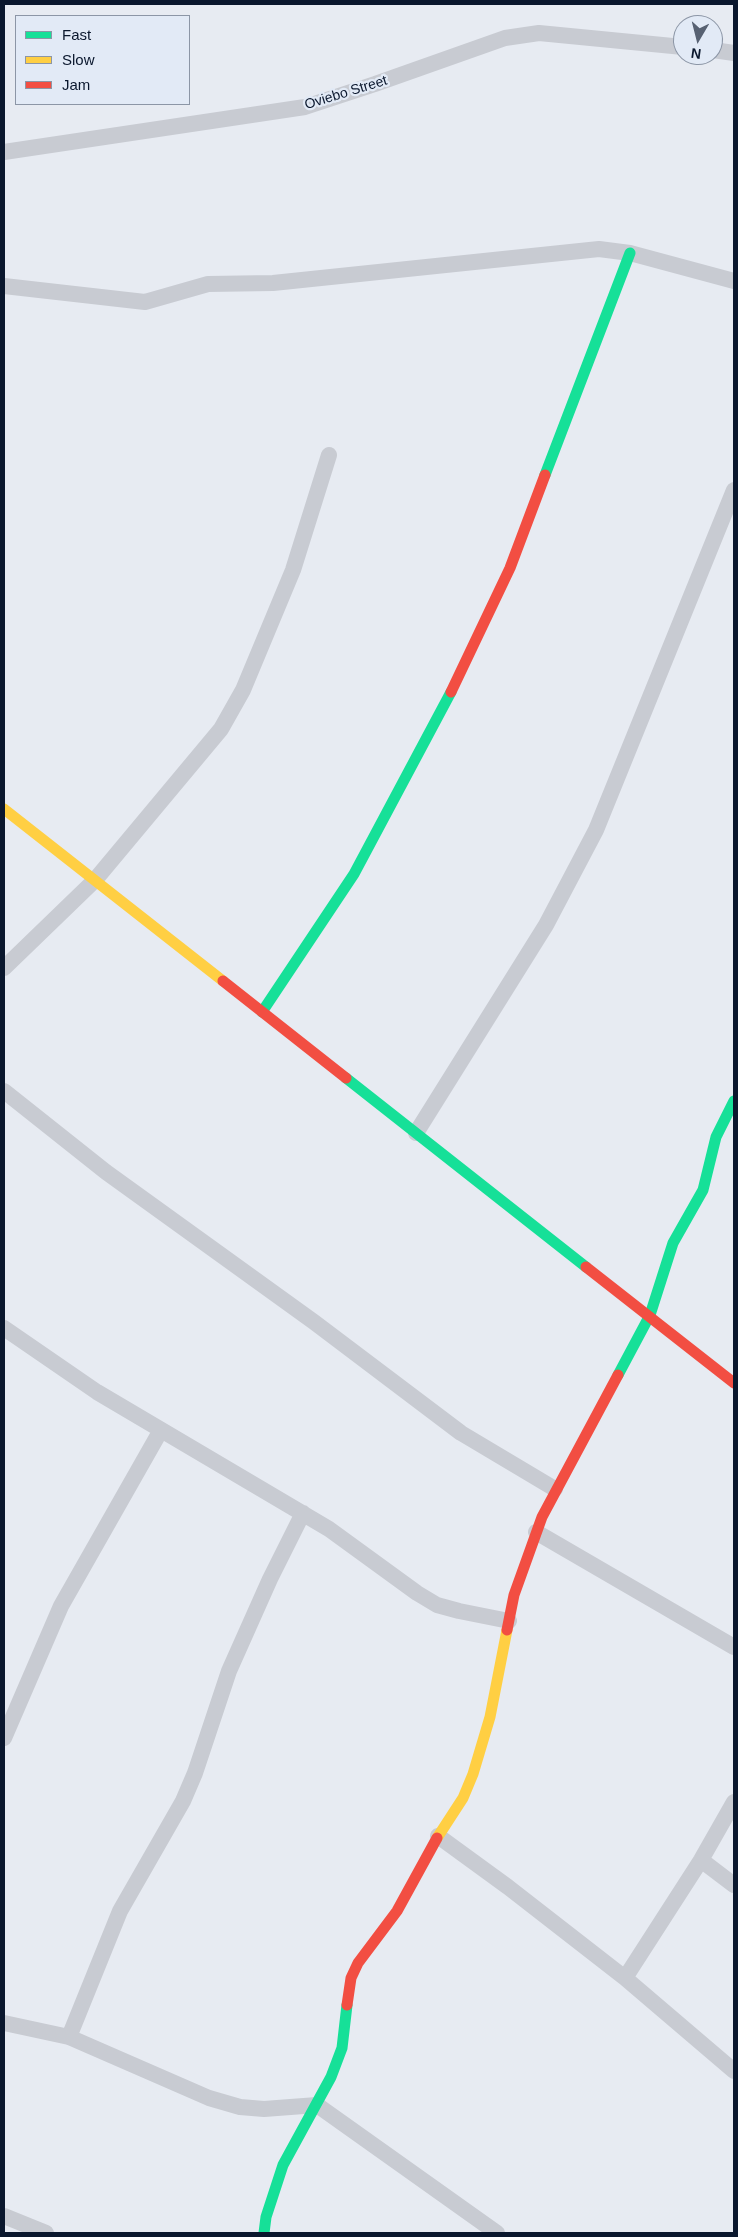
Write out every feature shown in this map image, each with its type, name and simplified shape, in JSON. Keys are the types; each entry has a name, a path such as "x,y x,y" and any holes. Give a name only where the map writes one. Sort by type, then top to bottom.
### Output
{"street":[{"name":"Oviebo Street","path":"4,152 305,106 375,84 505,38 539,33 673,47"},
{"path":"4,286 145,302 208,284 273,283 599,249 630,253 734,281"},
{"path":"262,1012 354,874 441,713 510,568 630,253"},
{"path":"4,968 95,880 221,729 239,698 294,570 329,455"},
{"path":"416,1133 546,925 596,830 734,490"},
{"path":"4,809 734,1383"},
{"path":"4,1091 106,1172 314,1322 461,1433 555,1489"},
{"path":"264,2233 266,2217 283,2165 318,2105 331,2078 342,2048 351,1978 358,1962 397,1911 438,1836 463,1798 473,1774 490,1717 514,1594 536,1532 555,1489 650,1316 673,1243 703,1190 716,1137 734,1101"},
{"path":"4,1328 97,1392 330,1529 417,1593 437,1605 458,1612 509,1621"},
{"path":"4,1738 61,1606 161,1430"},
{"path":"69,2037 120,1911 183,1801 195,1773 229,1671 270,1579 303,1514"},
{"path":"536,1532 734,1647"},
{"path":"625,1978 701,1860 734,1802"},
{"path":"438,1836 625,1978 734,2071"},
{"path":"701,1860 734,1885"},
{"path":"4,2023 69,2037 209,2098 240,2107 264,2109 318,2105 497,2233"},
{"path":"4,2216 46,2233"}],"traffic: fast":[{"path":"545,475 630,253"},
{"path":"262,1012 354,874 451,692"},
{"path":"346,1078 586,1267"},
{"path":"618,1375 650,1315 673,1243 703,1190 716,1137 734,1101"},
{"path":"264,2233 266,2217 283,2165 331,2077 342,2048 347,2005"}],"traffic: slow":[{"path":"4,809 223,981"},
{"path":"437,1838 463,1798 473,1774 490,1717 507,1630"}],"traffic: jam":[{"path":"451,692 510,568 545,475"},
{"path":"223,981 346,1078"},
{"path":"586,1267 734,1383"},
{"path":"507,1630 514,1595 542,1517 618,1375"},
{"path":"347,2005 351,1978 358,1963 397,1911 437,1838"}]}
